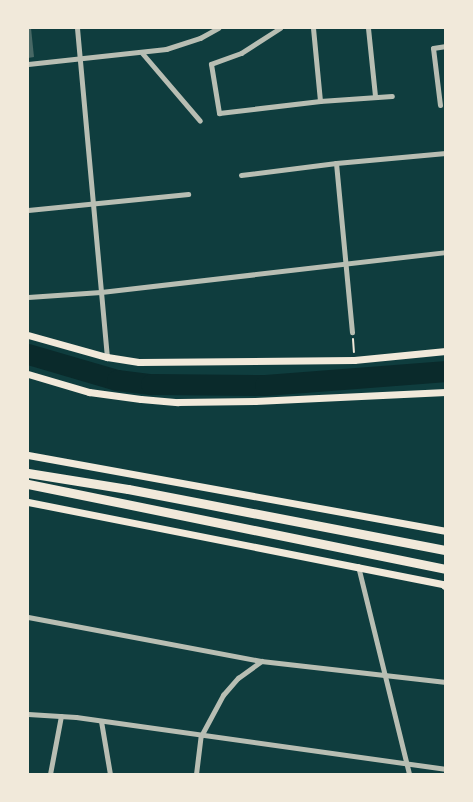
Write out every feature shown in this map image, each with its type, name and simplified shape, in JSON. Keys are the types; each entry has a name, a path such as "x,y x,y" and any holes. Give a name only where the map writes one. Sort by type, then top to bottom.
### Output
{"highway":[{"path":"28,473 128,489 446,550"},
{"path":"28,484 446,569"}],"main road":[{"path":"28,335 107,356 147,362 354,360 446,351"},
{"path":"28,374 89,392 141,400 178,402 255,402 446,392"},
{"path":"28,455 446,531"},
{"path":"28,502 446,585"}],"street":[{"path":"78,28 92,204 107,356"},
{"path":"28,64 81,56 142,53 166,49 200,38 218,28"},
{"path":"280,28 241,53 211,64 219,113 320,101 392,96"},
{"path":"313,28 320,101"},
{"path":"368,28 376,96"},
{"path":"440,105 433,48 446,46"},
{"path":"142,53 200,121"},
{"path":"241,175 336,163 446,153"},
{"path":"336,163 352,332"},
{"path":"28,210 188,194"},
{"path":"28,297 101,292 344,262 446,252"},
{"path":"358,566 409,774"},
{"path":"28,617 261,661 446,682"},
{"path":"196,774 201,736 223,695 238,678 261,661"},
{"path":"28,714 101,721 446,769"},
{"path":"50,774 61,716"},
{"path":"101,721 110,774"}],"path":[{"path":"352,332 354,360"}],"building":[{"path":"28,28 31,28 34,57 28,58"}],"waterway":[{"path":"28,354 117,380 151,384 265,385 446,371"}]}
